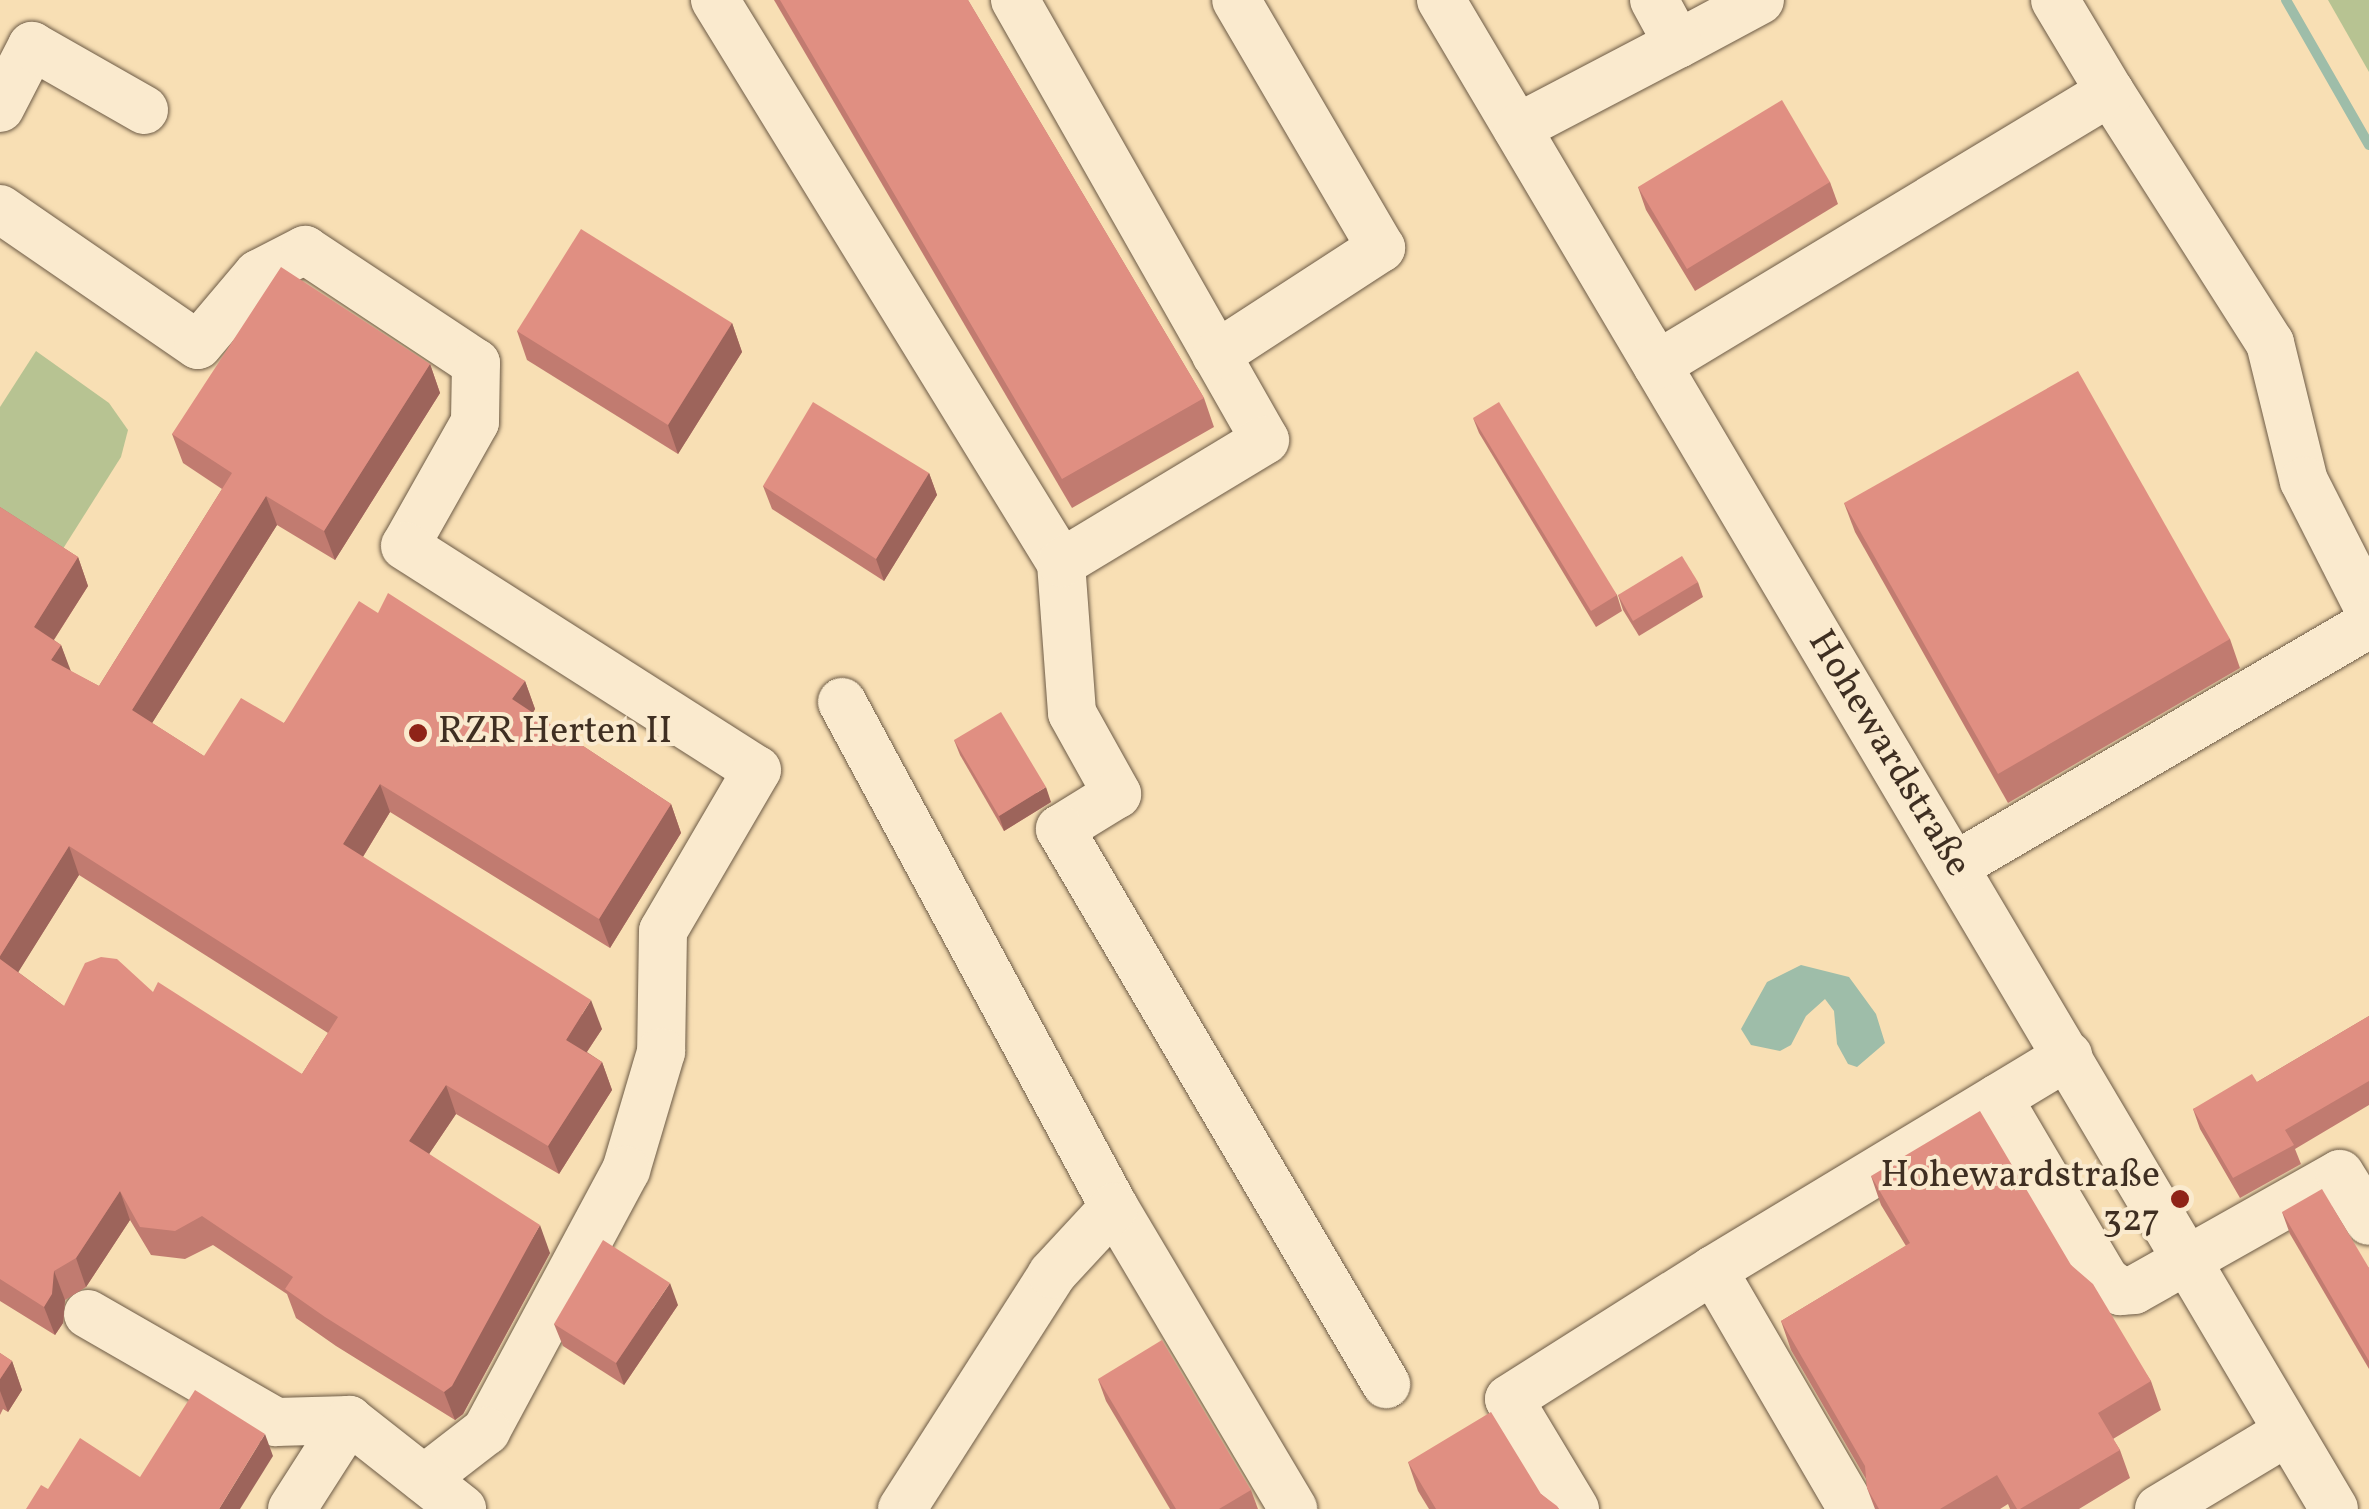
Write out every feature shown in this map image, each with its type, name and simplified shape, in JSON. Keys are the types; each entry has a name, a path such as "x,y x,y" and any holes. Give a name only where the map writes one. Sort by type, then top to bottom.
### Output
{"street":[{"path":"715,0 1061,564 1072,713 1116,794 1060,828 1386,1384"},
{"path":"1015,0 1265,440 1061,564"},
{"path":"1216,355 1381,248 1236,0"},
{"name":"Hohewardstraße","path":"1441,0 2334,1509"},
{"path":"1654,0 1678,44"},
{"path":"1517,128 1760,0"},
{"path":"2055,0 2270,343 2304,482 2369,610"},
{"path":"0,108 32,46 144,110"},
{"path":"1657,365 2110,92"},
{"path":"0,209 198,344 258,274 304,250 476,363 475,422 405,546 758,770 663,931 661,1052 626,1170 486,1431 424,1480"},
{"path":"1955,866 2369,624"},
{"path":"842,702 1114,1208 1293,1509"},
{"path":"1575,1509 1509,1398 2068,1056"},
{"path":"1998,1098 2106,1280 2120,1291 2134,1290 2355,1166 2369,1221"},
{"path":"902,1509 1052,1274 1114,1208"},
{"path":"1713,1270 1852,1509"},
{"path":"88,1314 276,1422 349,1420 462,1509"},
{"path":"292,1509 349,1420"},
{"path":"2159,1509 2288,1432"}],"shaded area":[{"path":"2328,0 2369,0 2369,72"},
{"path":"36,351 109,403 128,430 121,457 54,563 0,528 0,407"},
{"path":"1801,965 1849,977 1876,1014 1885,1043 1857,1067 1848,1064 1837,1044 1834,1011 1825,999 1806,1016 1791,1045 1780,1051 1751,1045 1741,1029 1767,982"}],"building":[{"path":"780,0 968,0 1204,398 1062,479"},
{"path":"1782,100 1830,182 1687,269 1638,187"},
{"path":"581,229 732,323 668,425 517,331"},
{"path":"281,267 430,364 324,531 266,496 132,710 204,756 241,698 284,723 359,601 378,613 388,593 525,681 512,699 671,804 599,919 380,784 343,844 591,1000 566,1040 602,1062 548,1146 446,1085 409,1141 540,1225 452,1386 444,1392 285,1289 293,1277 202,1216 175,1231 140,1227 120,1191 76,1258 54,1271 52,1294 44,1307 0,1279 0,959 64,1006 85,963 101,957 117,959 153,992 158,982 302,1074 338,1017 69,846 0,956 0,507 78,557 34,627 61,645 51,660 99,686 232,473 172,434"},
{"path":"2078,371 2230,639 1998,774 1844,503"},
{"path":"813,402 929,473 876,559 763,486"},
{"path":"1499,402 1617,595 1591,611 1473,418"},
{"path":"1682,556 1698,582 1633,621 1618,595"},
{"path":"1001,712 1046,787 999,816 954,740"},
{"path":"2369,1016 2369,1081 2285,1130 2294,1145 2233,1178 2193,1109 2252,1074 2257,1082"},
{"path":"1980,1111 2071,1265 2093,1284 2151,1381 2098,1413 2120,1450 2020,1509 1997,1475 1940,1509 1879,1509 1867,1488 1865,1466 1781,1321 1910,1243 1871,1176"},
{"path":"2322,1189 2369,1268 2369,1361 2282,1212"},
{"path":"603,1240 670,1283 616,1363 554,1324"},
{"path":"1162,1340 1251,1490 1219,1509 1176,1509 1098,1379"},
{"path":"0,1353 12,1361 0,1379"},
{"path":"195,1390 265,1434 219,1509 26,1509 41,1485 48,1489 80,1438 140,1477"},
{"path":"1491,1412 1541,1494 1559,1509 1436,1509 1408,1462"}],"waterway":[{"path":"2286,0 2369,145"}],"place":[{"name":"RZR Herten II","path":"418,733"},
{"name":"Hohewardstraße 327","path":"2180,1199"}]}
